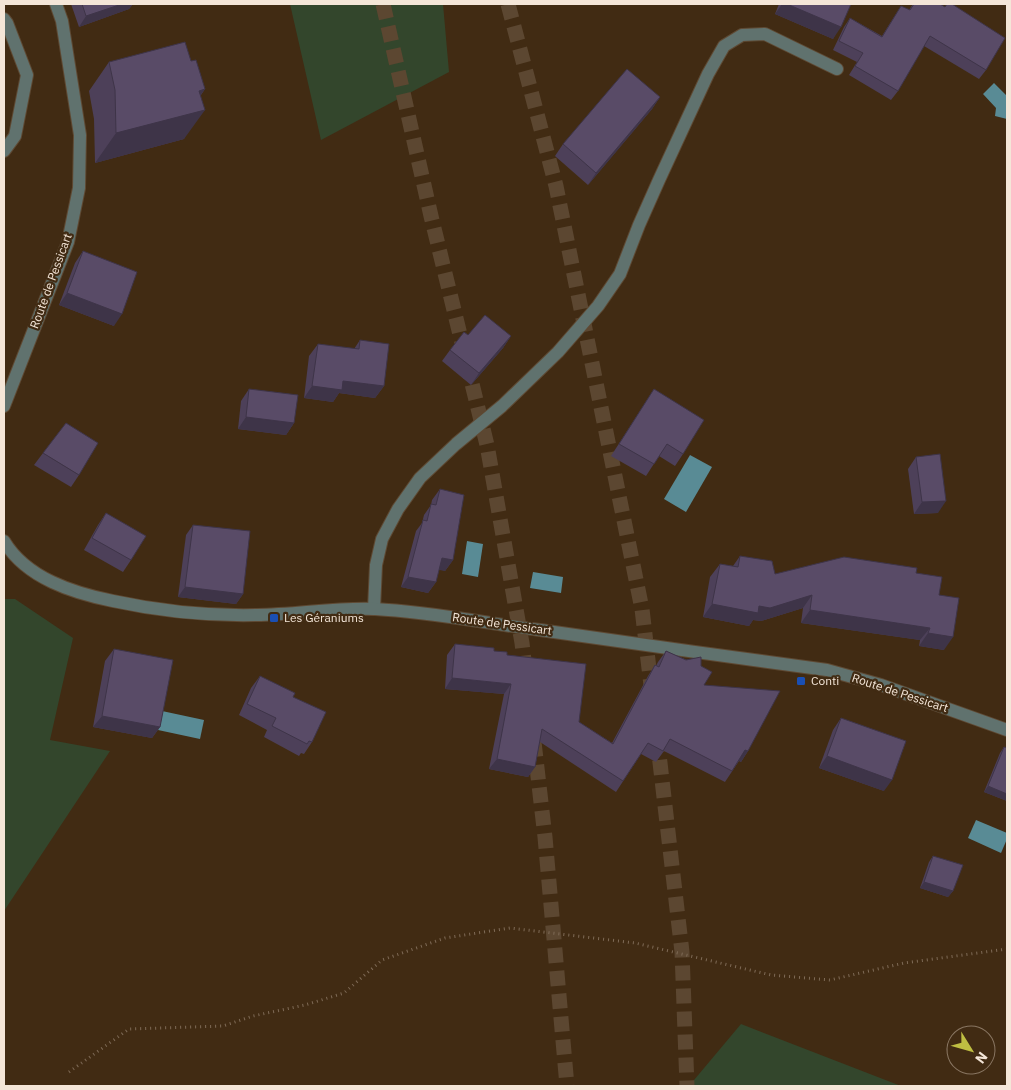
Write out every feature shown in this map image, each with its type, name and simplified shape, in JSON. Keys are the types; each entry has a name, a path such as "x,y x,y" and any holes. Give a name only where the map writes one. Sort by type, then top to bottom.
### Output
{"street":[{"name":"Route de Pessicart","path":"4,406 68,242 79,188 80,135 62,20 56,4"},
{"path":"4,18 8,23 27,76 15,136 4,151"},
{"path":"374,609 376,565 382,539 398,509 420,478 456,444 502,406 558,352 598,306 620,274 658,180 708,74 724,46 742,35 766,34 837,69"},
{"name":"Route de Pessicart","path":"4,542 18,559 35,573 86,594 114,602 184,612 222,615 374,609 453,617 827,670 881,685 1007,730"}],"path":[{"path":"69,1072 129,1029 223,1026 253,1016 305,1005 344,993 382,960 446,938 510,928 636,943 771,975 830,980 904,963 1007,949"}],"green space":[{"path":"290,4 443,4 449,72 321,140"},
{"path":"4,599 15,599 73,638 50,740 110,751 4,911"},
{"path":"741,1024 901,1086 689,1086"}],"water":[{"path":"994,83 1007,96 1007,119 995,116 996,108 983,94"},
{"path":"690,455 712,467 686,512 664,499"},
{"path":"467,541 483,544 478,577 462,574"},
{"path":"533,572 563,577 561,593 530,588"},
{"path":"162,711 204,720 200,739 158,730"},
{"path":"976,820 1007,833 1007,839 1001,853 968,838"}],"building":[{"path":"82,4 122,4 86,16"},
{"path":"787,4 851,4 841,27"},
{"path":"914,4 940,4 945,7 947,4 952,4 1005,38 986,70 930,36 898,91 855,66 863,53 839,41 850,18 882,37 901,6 910,10"},
{"path":"185,42 191,61 196,60 205,89 199,91 205,110 116,133 115,90 109,62"},
{"path":"627,69 660,97 596,173 563,144"},
{"path":"83,251 137,272 122,314 67,293"},
{"path":"485,315 511,336 479,373 450,350 464,332 468,335"},
{"path":"360,340 389,344 384,386 343,381 342,390 312,386 318,344 359,349"},
{"path":"249,389 298,395 294,423 246,417"},
{"path":"654,389 704,420 683,454 667,444 654,464 619,444"},
{"path":"66,423 98,443 79,475 43,453"},
{"path":"940,454 946,501 922,502 916,457"},
{"path":"440,489 464,495 453,560 442,558 436,582 408,577 423,520 427,521 431,504 436,505"},
{"path":"106,513 146,536 131,560 92,538"},
{"path":"193,525 250,531 243,594 185,587"},
{"path":"740,556 772,561 775,574 844,557 917,568 916,573 942,577 939,595 959,598 953,637 928,633 930,628 810,610 812,595 770,608 759,606 758,613 712,604 720,564 738,567"},
{"path":"455,644 494,648 494,651 507,652 507,655 586,664 579,722 613,744 655,665 659,667 666,651 686,660 701,657 701,666 712,672 704,685 780,691 748,751 745,750 732,771 670,739 663,751 648,743 623,781 542,729 535,767 497,759 511,684 452,678"},
{"path":"114,649 173,660 160,727 102,716"},
{"path":"260,676 295,693 293,697 326,712 312,742 309,741 307,744 272,726 276,718 247,704"},
{"path":"841,718 906,741 892,780 827,756"},
{"path":"1004,747 1007,748 1007,794 988,786"},
{"path":"933,856 963,865 953,891 924,882"}],"tunnel":[{"path":"383,4 431,216 487,445 522,643 526,677"},
{"path":"508,4 556,186 642,609 652,694"},
{"path":"657,737 682,952 687,1086"},
{"path":"534,742 545,837 567,1086"}],"place":[{"name":"Les Géraniums","path":"274,618"},
{"name":"Conti","path":"801,681"}]}
